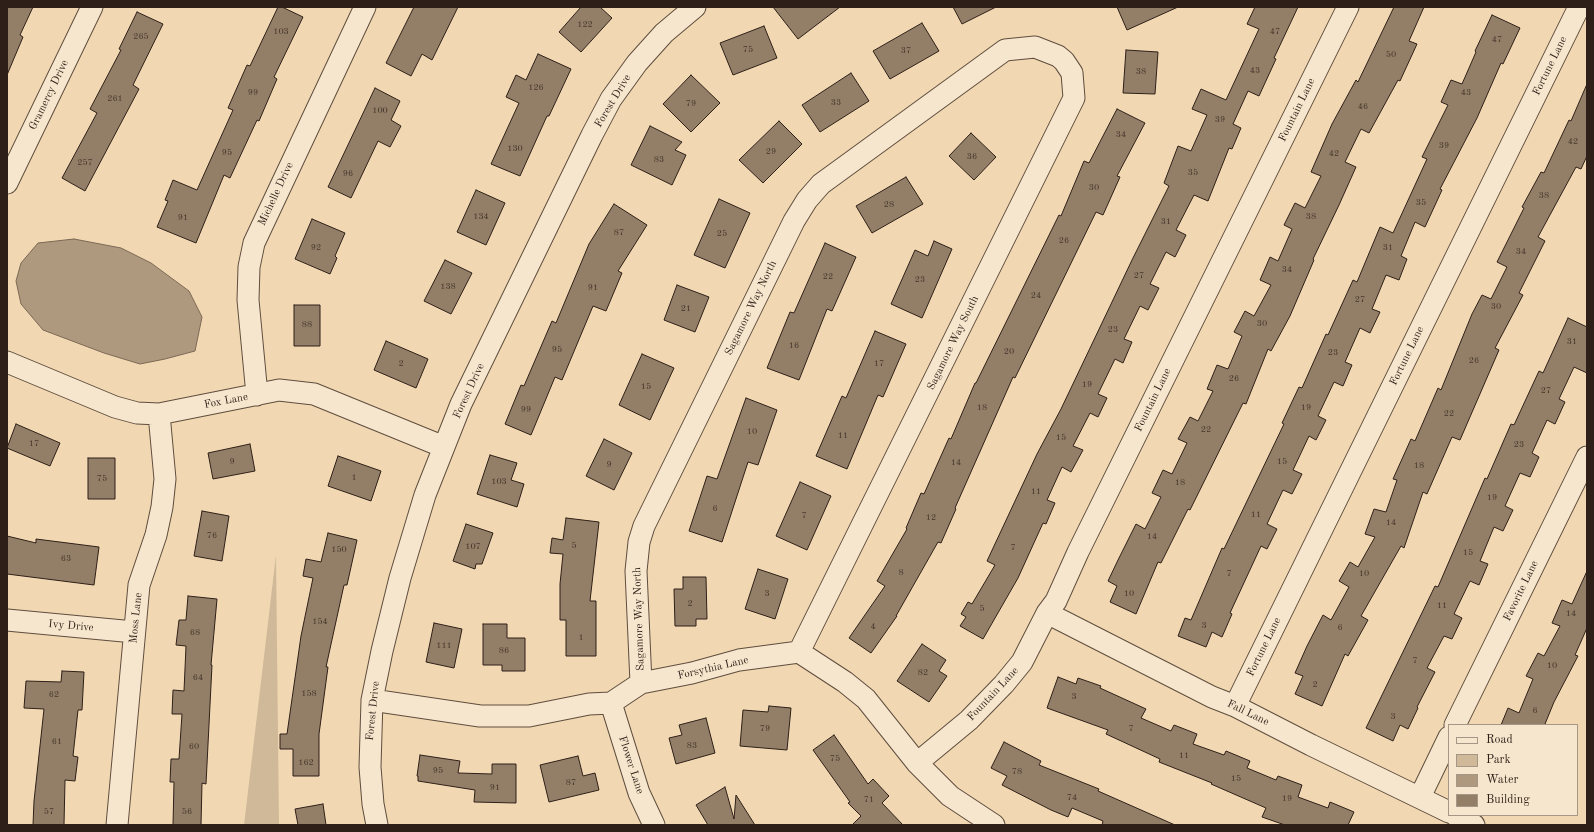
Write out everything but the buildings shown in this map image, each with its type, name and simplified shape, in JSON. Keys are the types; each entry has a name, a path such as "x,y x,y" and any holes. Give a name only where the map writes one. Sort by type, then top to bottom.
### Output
{"street":[{"name":"Gramercy Drive","path":"7,183 92,7"},
{"name":"Michelle Drive","path":"257,395 248,300 249,266 254,243 365,7"},
{"name":"Forest Drive","path":"377,825 373,804 370,767 372,700 382,651 400,578 425,495 444,446 461,404 612,99 641,58 664,33 695,7"},
{"name":"Fountain Lane","path":"917,763 970,720 1004,684 1022,662 1047,613 1056,600 1078,552 1348,7"},
{"name":"Fortune Lane","path":"1235,706 1579,7"},
{"name":"Sagamore Way South","path":"799,652 1074,98 1072,73 1064,61 1058,56 1034,46"},
{"name":"Sagamore Way North","path":"641,683 636,571 639,542 644,526 794,220 807,200 821,184 998,55 1005,50 1034,46"},
{"name":"Fox Lane","path":"7,362 115,407 137,413 160,414 279,390 314,394 444,446"},
{"name":"Moss Lane","path":"117,825 139,585 156,535 162,507 165,479 160,414"},
{"name":"Favorite Lane","path":"1455,724 1587,457"},
{"name":"Fall Lane","path":"1047,613 1205,693 1235,706 1311,745 1448,811"},
{"name":"Ivy Drive","path":"7,620 134,632"},
{"name":"Forsythia Lane","path":"612,703 641,683 692,673 739,660 799,652"},
{"path":"799,652 845,682 866,699 917,763 950,796 994,825"},
{"path":"372,700 480,716 529,716 589,704 612,703"},
{"name":"Flower Lane","path":"612,703 639,793 654,825"},
{"path":"1420,797 1448,739"},
{"path":"1457,816 1474,825"}],"green space":[{"path":"276,555 279,825 244,825"}],"water":[{"path":"74,239 121,248 151,263 189,291 202,317 195,351 140,364 104,353 43,330 21,304 16,281 21,263 38,243"}]}
